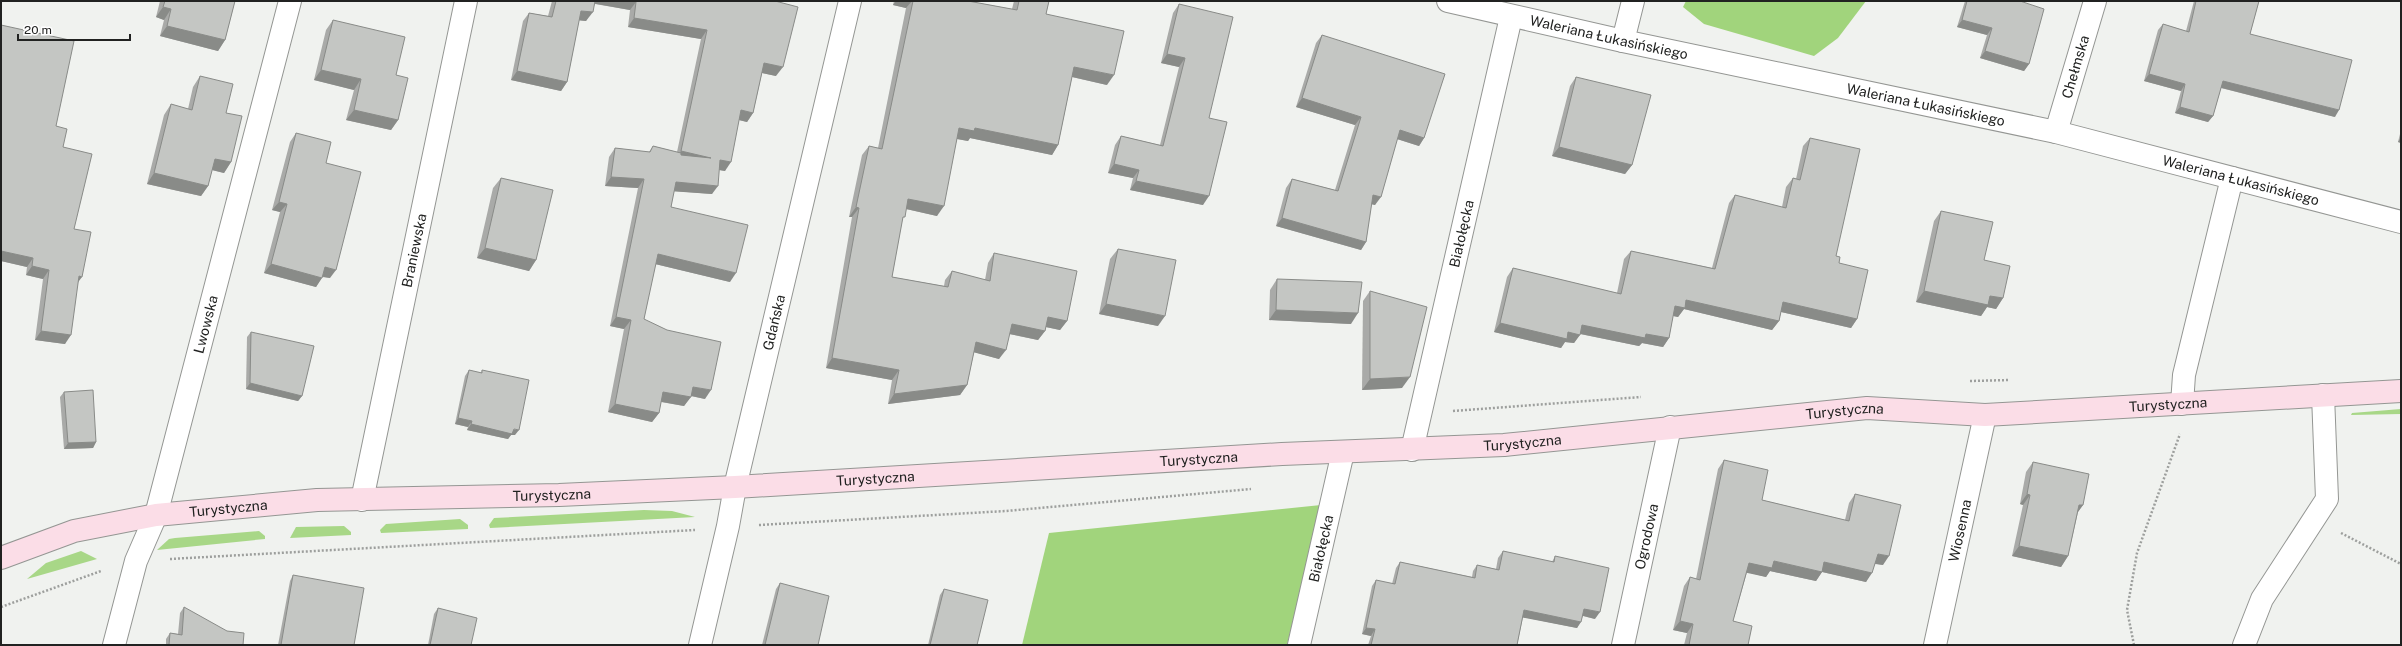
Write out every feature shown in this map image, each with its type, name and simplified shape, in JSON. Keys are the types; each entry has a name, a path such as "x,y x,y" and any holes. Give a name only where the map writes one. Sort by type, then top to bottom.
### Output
{"street":[{"name":"Lwowska","path":"114,645 136,561 156,515 290,1"},
{"name":"Braniewska","path":"362,500 466,1"},
{"name":"Gdańska","path":"700,645 728,526 735,487 850,1"},
{"name":"Waleriana Łukasińskiego","path":"1448,1 1511,17 1624,42 2056,132 2401,222"},
{"path":"1624,42 1633,1"},
{"name":"Chełmska","path":"2056,132 2095,1"},
{"name":"Białołęcka","path":"1412,450 1511,17"},
{"path":"2182,404 2184,375 2232,178"},
{"name":"Turystyczna","path":"1,558 74,531 156,515 316,500 559,495 735,487 1343,452 1504,445 1867,408 1985,415 2401,391"},
{"path":"2244,645 2262,599 2327,499 2323,395"},
{"name":"Wiosenna","path":"1935,645 1985,415"},
{"name":"Ogrodowa","path":"1623,645 1670,427"},
{"name":"Białołęcka","path":"1299,645 1343,452"}],"path":[{"path":"2134,645 2127,610 2137,553 2179,440 2182,404"},
{"path":"1,607 119,564 136,561 728,526 1006,512 1259,489"},
{"path":"2314,518 2401,564"}],"green space":[{"path":"1686,1 1866,1 1838,38 1814,56 1704,24 1683,7"},
{"path":"2401,409 2401,414 2351,415 2352,413"},
{"path":"1321,505 1287,645 1022,645 1049,533"},
{"path":"644,510 672,511 695,517 490,528 489,525 494,518"},
{"path":"460,519 468,525 468,529 381,533 380,530 386,524"},
{"path":"344,526 351,532 351,535 290,538 296,527"},
{"path":"259,531 265,536 265,539 157,550 169,539"},
{"path":"81,551 97,559 27,579 46,563"}],"building":[{"path":"165,1 235,1 225,40 167,26 171,9 163,7"},
{"path":"556,1 595,1 593,12 581,11 567,82 517,71 529,13 552,17"},
{"path":"634,1 775,1 798,7 783,67 764,63 753,113 741,110 731,162 720,160 718,186 676,182 671,207 748,225 736,273 658,254 644,319 667,330 721,342 711,390 693,387 691,397 663,392 659,413 615,404 631,320 616,317 644,179 611,177 615,148 650,152 653,146 681,153 681,155 711,158 681,151 707,30 634,18 636,2"},
{"path":"913,1 968,1 1017,10 1019,1 1049,1 1046,14 1124,31 1114,75 1074,67 1058,145 975,128 974,131 959,128 944,206 908,199 905,217 903,217 892,277 948,287 952,271 990,281 994,253 1077,271 1067,321 1048,317 1045,331 1012,324 1006,350 976,342 967,385 894,394 899,370 832,358 859,208 856,207 869,146 882,149"},
{"path":"1967,1 2020,1 2044,9 2029,64 1985,51 1992,28 1962,20"},
{"path":"2196,1 2259,1 2250,34 2352,60 2339,110 2223,81 2213,116 2180,107 2185,84 2149,74 2163,24 2189,32"},
{"path":"1179,4 1233,17 1209,118 1227,122 1209,196 1136,181 1139,170 1114,164 1121,136 1163,146 1185,58 1167,54"},
{"path":"333,20 405,37 396,75 408,78 398,120 354,110 361,79 321,70"},
{"path":"1,25 74,41 56,126 67,129 63,147 92,154 74,229 91,232 82,277 79,276 71,335 41,331 49,270 32,266 33,258 1,251"},
{"path":"1322,35 1445,74 1424,138 1400,130 1381,197 1373,195 1366,242 1282,218 1292,179 1338,191 1361,117 1302,98"},
{"path":"200,76 233,84 226,113 242,116 231,162 215,159 208,186 154,173 171,104 192,110"},
{"path":"1576,77 1651,95 1632,165 1559,147"},
{"path":"296,133 331,142 326,163 361,172 336,270 325,267 322,278 271,264 287,204 279,202"},
{"path":"1810,138 1860,149 1836,256 1840,257 1839,263 1868,270 1857,319 1783,302 1779,321 1686,300 1685,308 1675,306 1669,338 1646,334 1645,338 1582,325 1580,335 1568,332 1567,339 1500,323 1513,268 1621,294 1631,251 1715,269 1735,195 1786,208 1793,178 1800,180"},
{"path":"501,178 553,190 536,260 485,248"},
{"path":"1941,211 1993,222 1984,260 2010,266 2003,298 1990,296 1988,305 1924,291"},
{"path":"1118,249 1176,260 1165,316 1106,304"},
{"path":"1277,279 1362,282 1358,313 1276,310"},
{"path":"1370,291 1427,307 1410,377 1370,379"},
{"path":"251,332 314,346 302,396 250,383"},
{"path":"469,370 482,373 482,370 529,380 519,430 514,429 512,434 471,424 472,421 458,418"},
{"path":"93,390 96,442 68,443 64,392"},
{"path":"1724,460 1768,470 1762,500 1849,521 1855,494 1901,505 1889,556 1878,554 1872,573 1824,562 1822,572 1774,561 1772,568 1749,563 1733,621 1752,626 1748,645 1689,645 1693,624 1680,621 1690,577 1700,580"},
{"path":"2033,462 2089,474 2083,505 2079,505 2068,556 2019,546 2030,495 2027,494"},
{"path":"1503,551 1554,562 1555,556 1609,568 1600,612 1584,609 1581,622 1524,610 1517,645 1371,645 1375,629 1366,628 1376,580 1395,584 1400,562 1475,578 1477,565 1499,570"},
{"path":"293,575 364,588 354,645 281,645"},
{"path":"780,583 829,596 818,645 765,645"},
{"path":"944,589 988,600 977,645 930,645"},
{"path":"184,607 227,631 244,633 243,645 169,645 170,633 182,635"},
{"path":"438,608 477,618 471,645 430,645"}]}
